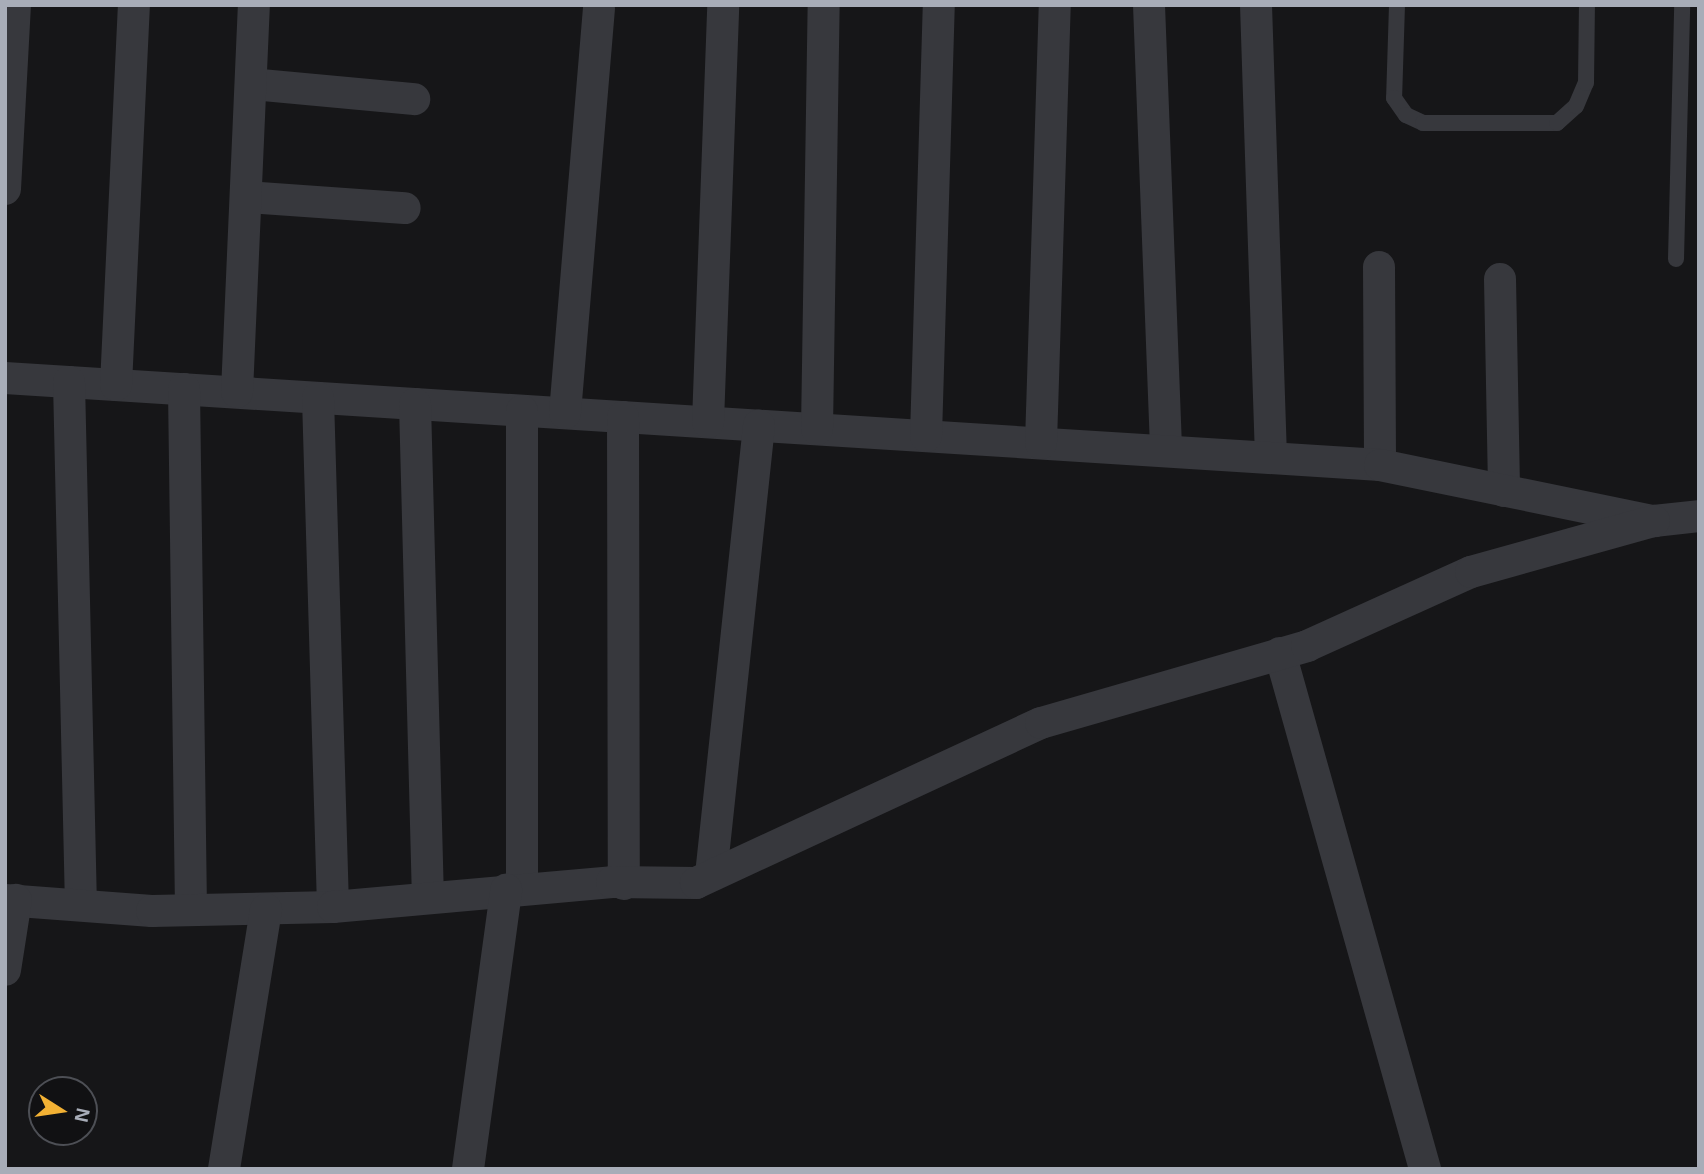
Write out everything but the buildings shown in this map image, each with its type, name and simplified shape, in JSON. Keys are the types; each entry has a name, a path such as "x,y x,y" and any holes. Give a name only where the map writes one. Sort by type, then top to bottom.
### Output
{"street":[{"path":"5,189 15,5"},
{"path":"116,385 134,5"},
{"path":"237,392 254,5"},
{"path":"708,422 723,5"},
{"path":"817,429 824,5"},
{"path":"926,436 939,5"},
{"path":"1041,443 1055,5"},
{"path":"1149,5 1166,451"},
{"path":"1256,5 1271,458"},
{"path":"565,413 599,8"},
{"path":"251,84 414,99"},
{"path":"246,197 405,208"},
{"path":"1379,267 1380,465"},
{"path":"1500,279 1504,491"},
{"path":"5,378 1380,465 1654,521"},
{"path":"69,382 80,905"},
{"path":"184,389 191,910"},
{"path":"318,398 333,907"},
{"path":"415,404 428,898"},
{"path":"468,1169 514,889 522,411"},
{"path":"623,417 624,884"},
{"path":"711,875 760,426"},
{"path":"5,970 11,900 191,910 333,907 514,889 696,883 1041,723 1280,653 1471,572 1654,521 1699,516"},
{"path":"1280,653 1425,1169"},
{"path":"224,1169 266,908"}],"lane":[{"path":"1397,5 1394,98 1406,115 1423,123 1557,123 1576,106 1586,83 1587,5"},
{"path":"1676,259 1682,5"}]}
